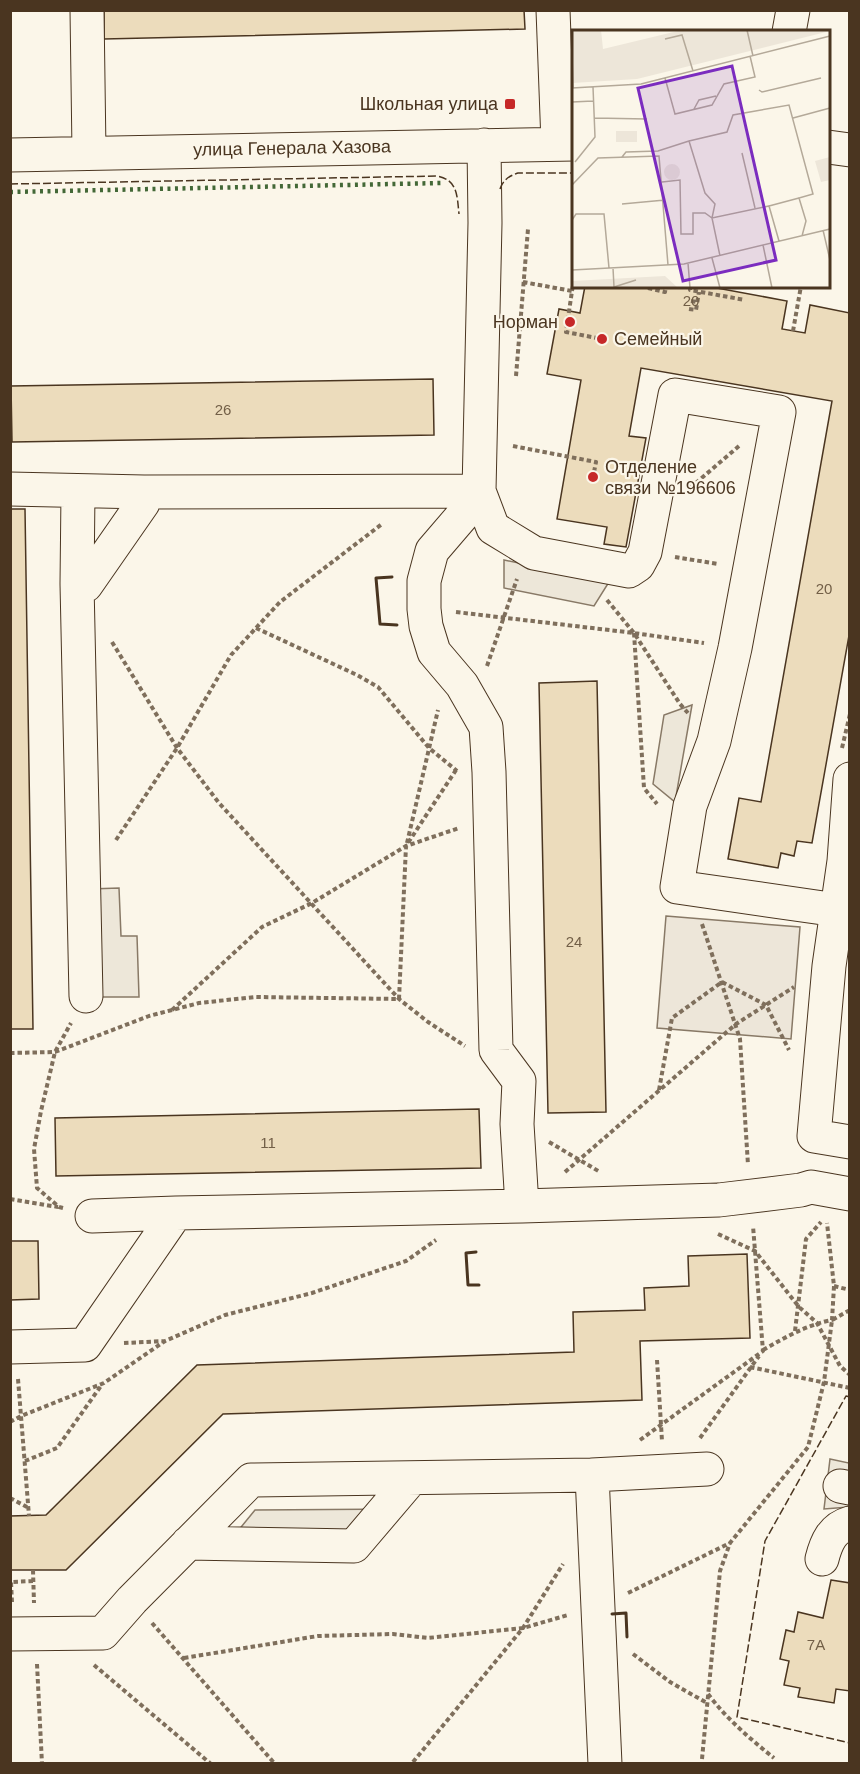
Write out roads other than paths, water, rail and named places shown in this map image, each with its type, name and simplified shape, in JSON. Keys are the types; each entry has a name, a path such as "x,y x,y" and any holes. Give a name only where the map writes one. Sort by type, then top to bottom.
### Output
{"street":[{"path":"87,10 89,152"},
{"path":"553,10 566,143"},
{"path":"789,30 793,10"},
{"name":"улица Генерала Хазова","path":"10,154 566,143"},
{"path":"484,145 485,223 478,490 493,528"},
{"path":"830,147 849,150"},
{"path":"450,530 473,523 493,528 534,553 629,571 638,565 645,552 675,394 779,412 714,741 690,806 678,886 837,910"},
{"path":"10,489 78,492 478,490"},
{"path":"478,490 462,516 432,551 424,581 426,626 434,652 462,685 481,719 490,805 496,1050 519,1081 517,1124 522,1206"},
{"path":"78,492 77,584 86,996"},
{"path":"77,584 86,585 143,503 144,492"},
{"path":"424,492 441,504 447,514 450,530"},
{"path":"812,1187 814,1136 829,966 844,861 849,779"},
{"path":"814,1136 849,1142"},
{"path":"92,1216 718,1200 812,1187 849,1194"},
{"path":"13,1347 85,1345 177,1213"},
{"path":"34,1633 103,1633 132,1600 251,1480 592,1475 683,1470"},
{"path":"592,1475 606,1764"},
{"path":"188,1543 354,1546 411,1479"},
{"path":"822,1559 825,1545 834,1532 849,1523"}],"place":[{"name":"Школьная улица","path":"510,104"},
{"name":"Норман","path":"570,322"},
{"name":"Семейный","path":"602,339"},
{"name":"Отделение связи №196606","path":"593,477"}]}
